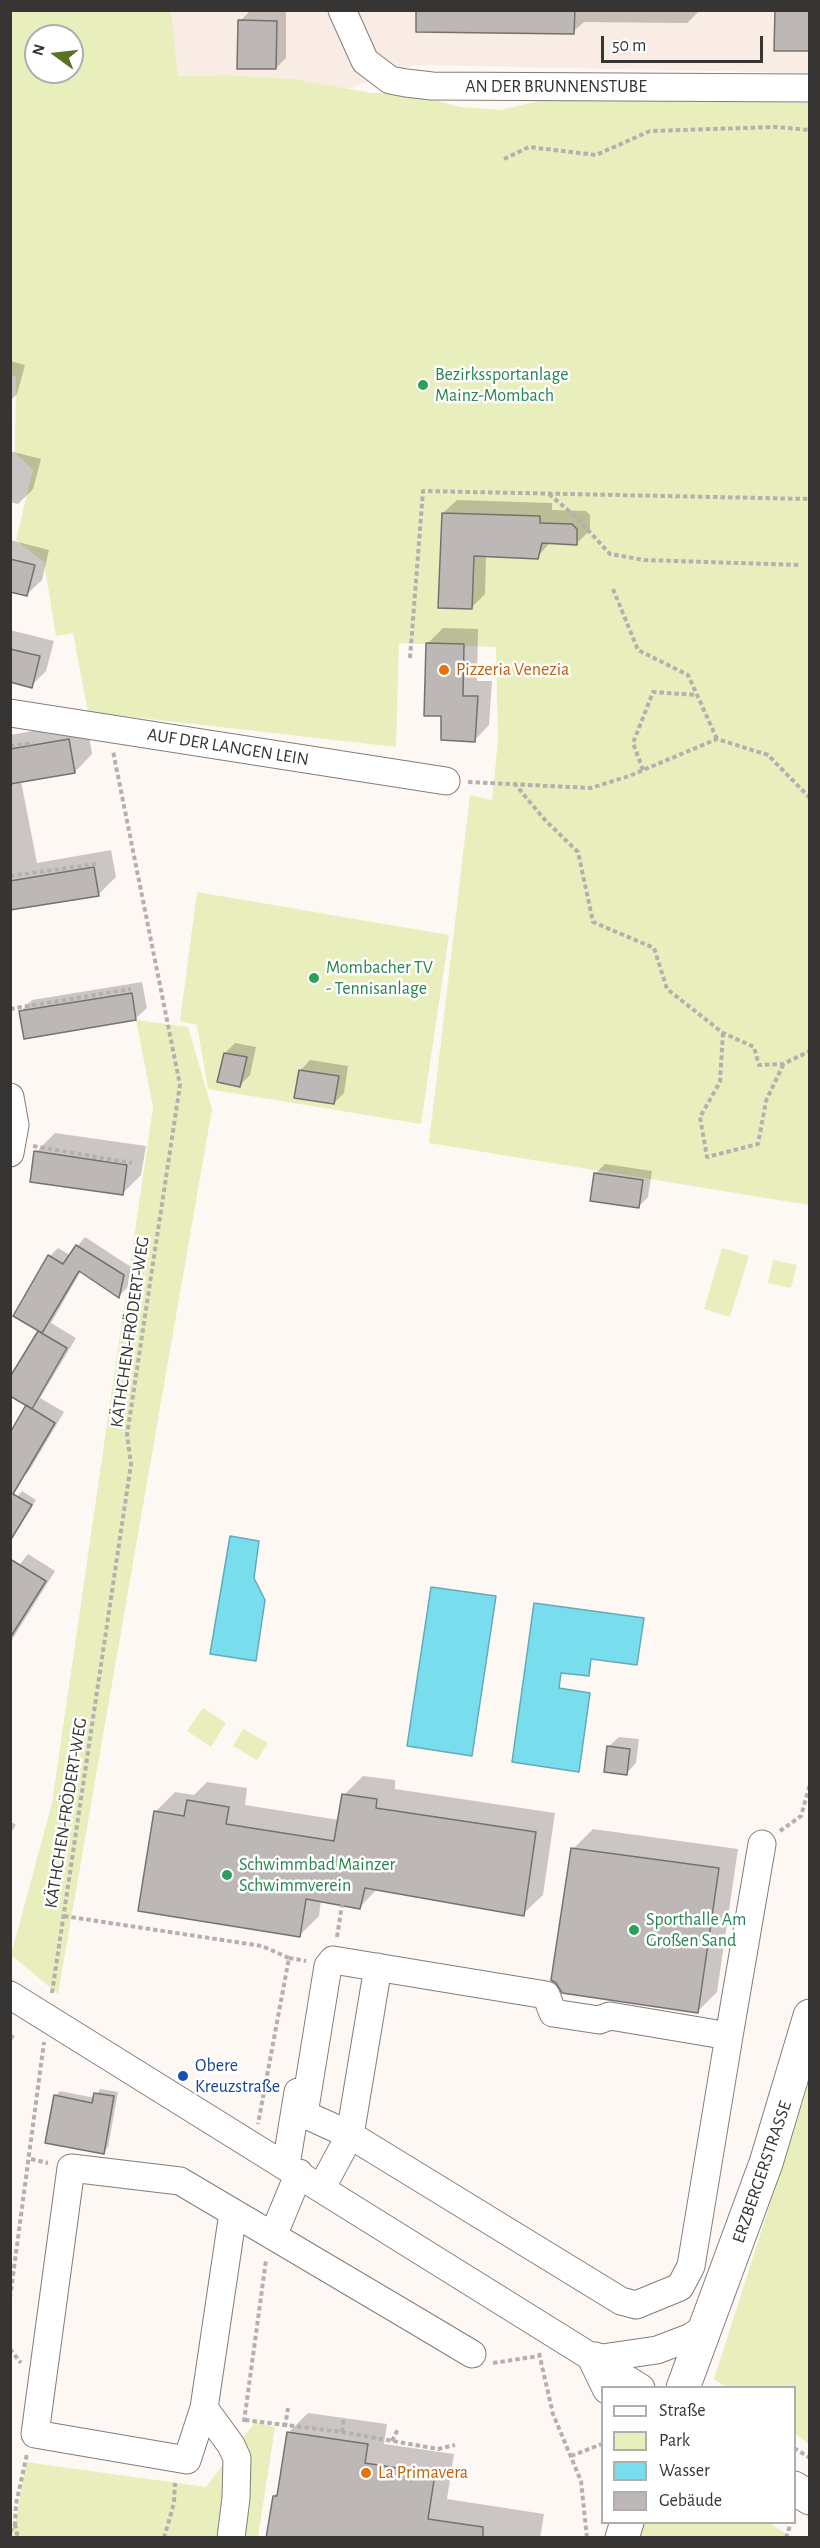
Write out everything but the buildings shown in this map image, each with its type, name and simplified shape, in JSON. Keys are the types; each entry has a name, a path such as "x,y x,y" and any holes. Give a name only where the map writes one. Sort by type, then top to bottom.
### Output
{"main road":[{"name":"ERZBERGERSTRASSE","path":"684,2386 766,2163 810,2016"},
{"path":"595,2359 608,2386"},
{"path":"796,2489 810,2498"}],"street":[{"name":"AN DER BRUNNENSTUBE","path":"342,10 365,61 390,80 406,83 444,86 810,88"},
{"name":"AUF DER LANGEN LEIN","path":"10,713 446,781"},
{"path":"10,1097 15,1125 11,1148"},
{"path":"327,1962 304,2114 350,2135 621,2301 636,2305 680,2287 691,2266 762,1844"},
{"path":"327,1962 378,1967 546,1995 553,2013 599,2020 610,2016 729,2036"},
{"path":"270,2243 292,2169 327,1962"},
{"path":"322,2187 350,2135 378,1967"},
{"path":"10,1995 322,2187 638,2386"},
{"path":"233,2213 204,2408 188,2460 35,2434 71,2168 180,2181 233,2213 270,2243 482,2359"},
{"path":"595,2359 657,2350 691,2337 708,2325"},
{"path":"204,2408 231,2445 237,2458 236,2498 231,2538"}],"path":[{"path":"504,159 530,147 596,155 650,131 776,127 810,130"},
{"path":"410,658 423,490 810,500"},
{"path":"548,493 576,517 610,554 644,560 800,565"},
{"path":"613,589 638,650 688,675 717,739"},
{"path":"643,770 633,743 653,692 697,695"},
{"path":"446,781 591,788 643,770 717,739 768,755 810,798"},
{"name":"KÄTHCHEN-FRÖDERT-WEG","path":"51,1998 131,1464 127,1435 180,1085 111,740"},
{"path":"513,783 545,820 578,852 593,922 654,948 667,989 723,1034 754,1047 759,1065 783,1064 810,1051"},
{"path":"10,876 96,864"},
{"path":"10,1010 131,989"},
{"path":"723,1034 720,1082 700,1117 707,1157 758,1144 766,1101 783,1064"},
{"path":"11,1148 132,1163"},
{"path":"762,1844 801,1816 810,1784"},
{"path":"327,1962 342,1905"},
{"path":"64,1916 262,1946 289,1958 257,2125"},
{"path":"10,2298 46,2032"},
{"path":"237,2458 270,2243"},
{"path":"538,2346 553,2414 581,2481 587,2538"},
{"path":"482,2359 539,2356"},
{"path":"285,2427 288,2408"},
{"path":"342,2432 344,2418"},
{"path":"244,2420 285,2427 342,2432 438,2449 455,2445"},
{"path":"392,2441 398,2429"},
{"path":"18,2538 15,2524 24,2462 35,2434"},
{"path":"572,2456 601,2445"},
{"path":"796,2449 810,2458"},
{"path":"164,2538 174,2503 177,2458"},
{"path":"10,2532 15,2524"}],"shaded area":[{"path":"171,11 809,11 809,73 415,65 347,89 292,79 225,75 177,76"}],"green space":[{"name":"Bezirkssportanlage Mainz-Mombach","path":"10,11 171,11 178,76 225,75 292,79 372,93 413,94 460,107 500,110 548,99 611,98 809,103 809,1205 429,1143 470,795 492,800 498,741 496,647 399,643 396,747 88,712 73,633 56,636 44,562 16,540 33,470 15,453 16,377 10,374"},
{"name":"Mombacher TV - Tennisanlage","path":"197,892 449,935 421,1124 208,1089 197,1025 180,1021"},
{"path":"136,1020 188,1027 212,1109 58,1994 11,1955 52,1803 153,1107"},
{"path":"722,1248 749,1256 730,1317 704,1309"},
{"path":"773,1260 797,1265 791,1288 768,1283"},
{"path":"203,1708 226,1723 211,1747 187,1731"},
{"path":"243,1729 268,1743 257,1760 233,1746"},
{"path":"809,2082 809,2444 796,2435 796,2386 724,2386 714,2379"},
{"path":"255,2422 275,2427 258,2537 11,2538 10,2527 16,2520 26,2462 206,2487"},
{"path":"638,2524 771,2524 790,2537 634,2538"}],"water":[{"path":"230,1536 259,1541 254,1578 265,1600 256,1661 210,1654"},
{"path":"431,1587 496,1596 472,1756 407,1746"},
{"path":"534,1603 644,1618 637,1665 591,1659 589,1676 561,1673 559,1688 590,1693 579,1772 512,1762"}],"place":[{"name":"Bezirkssportanlage Mainz-Mombach","path":"423,385"},
{"name":"Pizzeria Venezia","path":"444,670"},
{"name":"Mombacher TV - Tennisanlage","path":"314,978"},
{"name":"Schwimmbad Mainzer Schwimmverein","path":"227,1875"},
{"name":"Sporthalle Am Großen Sand","path":"634,1930"},
{"name":"Obere Kreuzstraße","path":"183,2076"},
{"name":"La Primavera","path":"366,2473"}]}
